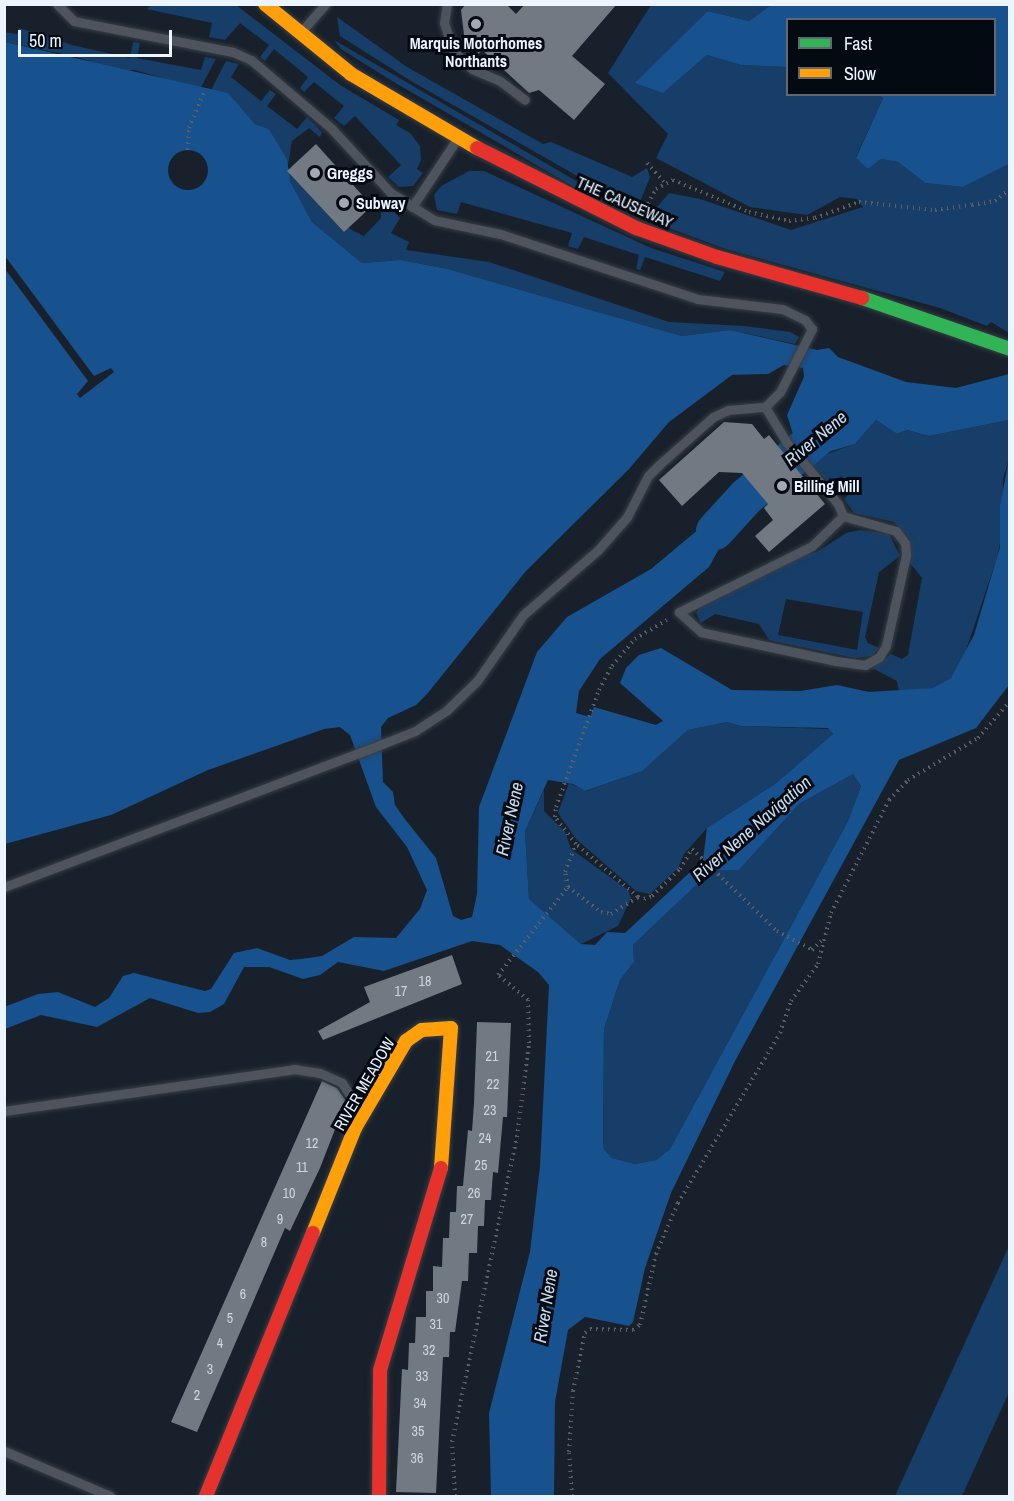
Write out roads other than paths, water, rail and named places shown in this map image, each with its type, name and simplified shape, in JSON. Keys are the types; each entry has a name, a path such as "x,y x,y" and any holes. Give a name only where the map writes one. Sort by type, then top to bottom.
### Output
{"street":[{"name":"THE CAUSEWAY","path":"265,4 299,35 351,74 458,138 636,228 788,280 914,313 1010,349"},
{"name":"RIVER MEADOW","path":"206,1497 355,1128 406,1041 422,1030 451,1028 444,1157 380,1370 379,1497"}],"lane":[{"path":"4,886 416,731 447,710 477,681 523,615 598,550 627,517 648,476 660,463 713,417 728,410 765,407 790,378 809,338 809,323 794,313 698,299 520,240 434,220 391,193 331,128 251,60 232,52 74,21 57,4"},
{"path":"299,35 325,4"},
{"path":"447,4 444,23 454,52 472,69 500,81 525,100"},
{"path":"412,207 458,138"},
{"path":"765,407 788,443 838,504 843,516"},
{"path":"843,516 896,531 905,543 906,555 886,646 872,662 836,661 701,632 679,612 812,546 843,516"},
{"path":"4,1111 294,1069 320,1073 342,1083 355,1103 355,1128"},
{"path":"4,1451 110,1497"}],"water":[{"path":"771,5 1009,5 1009,164 963,187 925,183 898,162 881,159 868,169 856,158 883,98 880,96 996,96 996,18 786,18 786,67 741,65 707,55 663,93 635,83 708,11 749,21"},
{"name":"River Nene Navigation","path":"5,42 228,93 255,124 269,129 287,159 290,181 312,222 362,263 401,260 448,269 682,336 730,330 817,350 829,348 838,357 906,382 956,388 1009,374 1009,420 929,436 907,430 897,434 876,420 855,444 808,458 796,444 787,415 804,377 803,368 784,365 768,374 732,375 669,422 629,469 526,571 427,694 416,705 388,718 381,727 383,782 393,792 395,805 404,818 436,858 453,916 461,920 472,917 477,894 479,807 537,652 567,617 651,569 712,518 721,502 742,485 762,507 728,532 709,567 600,659 579,691 576,713 590,717 594,707 656,725 663,721 620,683 626,668 639,655 661,648 732,690 800,691 837,685 869,692 932,688 951,678 974,635 1000,547 1000,506 1009,459 1009,685 976,728 899,760 735,1061 671,1193 645,1268 633,1322 629,1326 585,1317 568,1330 555,1402 554,1496 491,1496 489,1413 530,1252 540,1166 549,985 538,972 500,945 472,941 384,971 338,962 320,975 303,979 269,967 244,967 224,1004 210,1012 198,1013 150,998 97,1027 41,1015 5,1029 4,1007 38,994 58,992 95,1007 109,998 123,976 134,973 205,991 211,989 234,953 257,948 290,960 301,959 322,956 354,937 396,938 420,909 427,890 407,847 376,807 350,735 340,727 324,729 208,770 111,815 5,844","holes":["727,722 741,726 828,728 833,734 775,784 707,828 703,860 625,933 607,932 595,945 581,944 529,899 525,831 548,780 573,784 585,791 642,771 688,730","853,774 861,786 848,821 670,1149 656,1160 635,1164 612,1158 603,1148 604,1029 620,980 634,962 633,945 712,870 739,870 799,804"]}],"waterway":[{"name":"River Nene","path":"715,531 747,496 833,424"}],"place":[{"name":"Marquis Motorhomes Northants","path":"476,24"},
{"name":"Greggs","path":"315,173"},
{"name":"Subway","path":"344,203"},
{"name":"Billing Mill","path":"782,486"}]}
